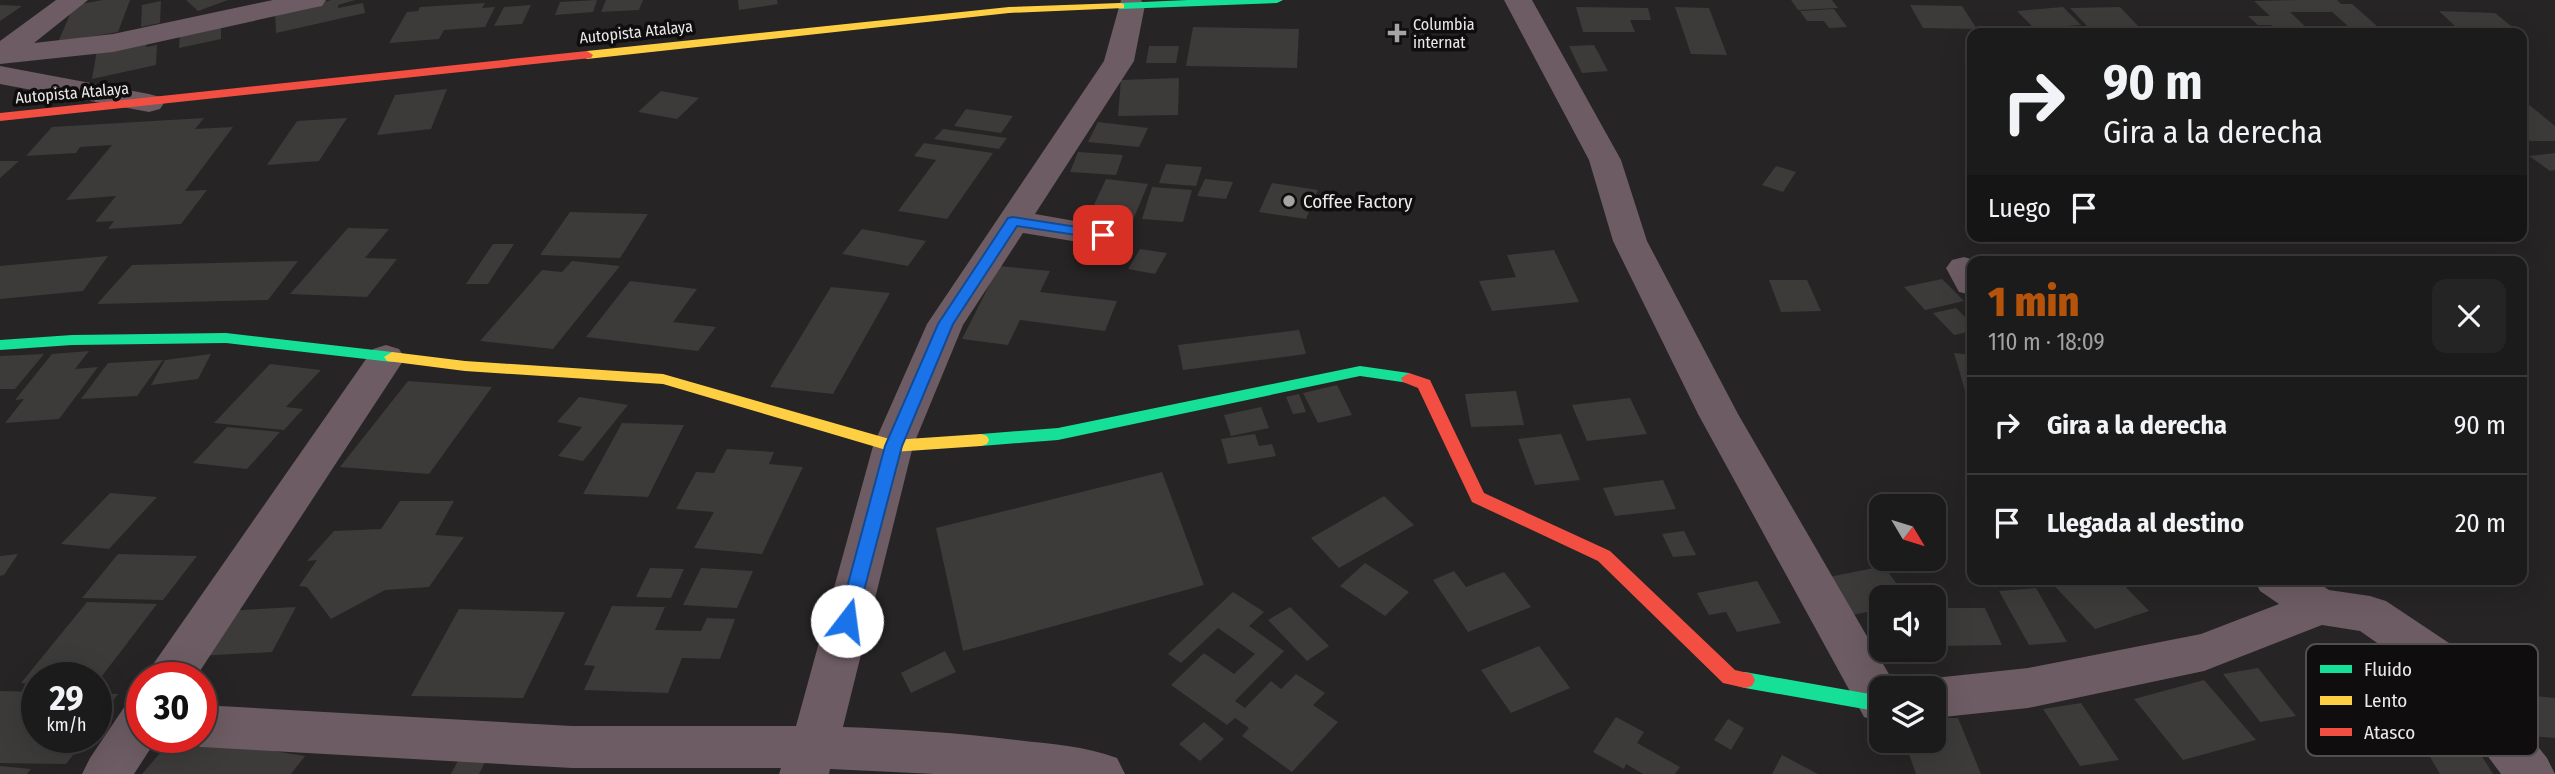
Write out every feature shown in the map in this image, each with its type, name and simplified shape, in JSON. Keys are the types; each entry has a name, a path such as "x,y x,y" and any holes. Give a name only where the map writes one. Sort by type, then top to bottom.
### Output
{"street":[{"path":"0,55 74,0"},
{"path":"0,55 113,43 312,0"},
{"name":"Autopista Atalaya","path":"0,117 149,103 1010,5 1131,5 1277,0"},
{"path":"1518,0 1605,160 1630,241 1718,414 1869,683"},
{"path":"809,760 893,446 945,324 1119,61 1131,5"},
{"path":"0,75 149,103"},
{"path":"1013,221 1103,235"},
{"path":"0,345 72,340 226,338 465,366 663,379 893,446 1058,434 1360,371 1400,375 1424,384 1478,498 1604,556 1730,677 1869,702"},
{"path":"181,662 386,358"},
{"path":"2285,585 2320,607 2370,614 2414,644"},
{"path":"1946,697 2028,688 2204,652 2320,607"},
{"path":"217,727 809,760 946,753 1063,766 1100,774"},
{"path":"107,774 126,745"},
{"path":"2516,756 2530,774"}],"building":[{"path":"103,0 130,0 118,32 58,42 74,5"},
{"path":"186,0 228,0 198,11"},
{"path":"332,0 355,0 338,5 338,8 363,3 365,13 276,33 275,12"},
{"path":"597,0 593,12 555,15 560,2"},
{"path":"606,0 643,0 639,10 601,12"},
{"path":"738,0 777,0 778,4 739,10"},
{"path":"1791,0 1832,0 1838,8 1798,10"},
{"path":"2337,0 2341,4 2352,4 2379,28 2350,28 2332,12 2290,12 2307,28 2258,25 2248,16 2270,16 2254,1"},
{"path":"161,1 160,23 141,27 142,5"},
{"path":"485,3 482,8 495,7 485,27 444,30 439,39 389,43 407,12 418,11 420,7"},
{"path":"0,5 22,6 0,21"},
{"path":"531,5 522,24 494,26 504,7"},
{"path":"1910,5 1962,6 1976,28 1967,29 1923,28"},
{"path":"1576,7 1648,8 1651,20 1630,20 1635,32 1583,32"},
{"path":"1675,7 1709,8 1727,55 1691,54"},
{"path":"2063,7 2081,25 2034,28 2017,11"},
{"path":"2120,7 2139,27 2089,28 2070,8"},
{"path":"1834,9 1847,27 1829,28 1824,21 1807,21 1800,11"},
{"path":"2439,11 2495,13 2514,28 2457,28"},
{"path":"221,24 221,39 179,48 180,33"},
{"path":"1193,27 1299,29 1297,68 1186,66"},
{"path":"147,39 146,47 157,45 156,65 92,79 97,50"},
{"path":"1594,45 1608,71 1582,73 1569,46"},
{"path":"1149,46 1179,46 1176,63 1146,63"},
{"path":"1179,78 1178,115 1118,116 1121,80"},
{"path":"447,89 431,129 377,135 395,95"},
{"path":"661,91 699,98 677,119 638,112"},
{"path":"2527,103 2555,126 2555,141 2530,141 2527,138"},
{"path":"966,109 1013,116 1001,133 954,126"},
{"path":"204,118 195,129 233,127 185,191 207,190 181,224 108,229 114,221 95,222 116,196 66,200 112,145 80,147 76,153 26,156 52,127"},
{"path":"347,118 319,161 267,165 297,121"},
{"path":"1098,122 1148,128 1139,147 1088,142"},
{"path":"943,129 1007,138 999,149 934,139"},
{"path":"924,143 993,153 947,219 898,211 936,160 914,156"},
{"path":"1078,152 1123,155 1116,175 1070,172"},
{"path":"2555,153 2555,170 2550,171 2529,156"},
{"path":"0,161 19,161 0,178"},
{"path":"1166,164 1202,167 1196,186 1159,183"},
{"path":"1776,166 1796,172 1783,192 1762,185"},
{"path":"1106,179 1148,184 1130,227 1086,222"},
{"path":"1205,179 1233,182 1226,199 1197,196"},
{"name":"Coffee Factory","path":"1272,183 1318,190 1306,219 1259,212"},
{"path":"1152,187 1192,190 1183,222 1142,219"},
{"path":"570,212 648,214 620,258 540,255"},
{"path":"348,228 389,229 365,258 397,259 367,297 290,294"},
{"path":"862,229 926,241 908,266 842,254"},
{"path":"493,244 514,244 488,284 466,284"},
{"path":"1140,249 1167,253 1155,274 1128,269"},
{"path":"1554,250 1579,302 1492,311 1479,281 1516,277 1507,255"},
{"path":"108,256 83,291 0,299 0,266"},
{"path":"298,261 268,300 97,304 132,265"},
{"path":"572,261 620,266 553,349 480,341 542,270 562,272"},
{"path":"999,266 1050,271 1040,292 1117,301 1105,331 1020,320 1008,345 962,339"},
{"path":"1942,279 1964,301 1925,310 1904,287"},
{"path":"1769,280 1807,280 1821,311 1781,312"},
{"path":"630,281 697,289 673,322 716,327 698,351 586,337"},
{"path":"831,287 890,293 833,394 770,387"},
{"path":"1956,308 1967,319 1967,332 1954,335 1933,313"},
{"path":"1299,330 1306,354 1183,370 1178,345"},
{"path":"89,351 75,369 98,367 59,419 5,423 24,399 15,400 52,354"},
{"path":"1954,353 1967,354 1966,394"},
{"path":"44,354 15,389 0,389 0,356"},
{"path":"211,354 198,379 151,385 165,360"},
{"path":"163,360 137,396 81,399 108,363"},
{"path":"270,364 321,370 286,407 303,409 284,430 214,423"},
{"path":"408,381 492,387 429,474 340,467"},
{"path":"1337,385 1352,415 1318,423 1303,393"},
{"path":"1516,391 1524,425 1471,427 1465,394"},
{"path":"1299,394 1306,412 1293,414 1286,397"},
{"path":"579,397 628,405 583,461 558,456 582,427 557,422"},
{"path":"1630,398 1647,434 1587,441 1572,405"},
{"path":"1261,407 1269,428 1231,436 1224,415"},
{"path":"622,423 684,425 648,497 583,494"},
{"path":"227,427 280,432 247,469 193,463"},
{"path":"1255,434 1259,446 1272,444 1276,456 1228,464 1221,439"},
{"path":"1561,434 1580,480 1535,485 1518,439"},
{"path":"727,449 774,452 769,464 803,467 762,554 694,548 714,512 676,509 696,472 714,473"},
{"path":"1162,472 1204,585 963,651 936,528"},
{"path":"1663,480 1676,509 1615,516 1603,488"},
{"path":"110,493 157,497 109,549 61,544"},
{"path":"1384,496 1414,525 1339,568 1311,538"},
{"path":"400,501 454,501 435,535 464,537 429,587 385,590 331,619 307,587 299,586 317,560 307,561 334,531 381,529"},
{"path":"1684,531 1696,555 1673,557 1662,534"},
{"path":"18,554 4,575 0,576 0,556"},
{"path":"118,554 197,556 163,600 82,598"},
{"path":"1365,563 1409,592 1385,616 1340,586"},
{"path":"650,568 684,569 671,598 636,597"},
{"path":"701,568 753,571 737,608 683,605"},
{"path":"1869,569 1888,571 1897,585 1869,585 1869,612 1848,616 1824,578"},
{"path":"1454,571 1466,587 1504,572 1531,607 1468,632 1433,580"},
{"path":"1757,581 1781,623 1737,632 1726,612 1709,615 1697,593"},
{"path":"2054,585 2124,585 2149,611 2095,629"},
{"path":"2036,588 2067,642 2029,645 1999,591"},
{"path":"1233,592 1264,612 1249,626 1284,651 1235,701 1245,708 1271,681 1281,689 1296,674 1325,693 1313,705 1338,722 1292,772 1242,736 1249,728 1235,718 1227,725 1171,685 1204,653 1234,674 1255,654 1218,628 1181,663 1168,654"},
{"path":"87,602 157,604 112,663 38,662"},
{"path":"612,606 665,607 655,630 701,631 707,618 735,619 720,659 682,658 668,693 584,690 595,666 584,665"},
{"path":"296,607 272,652 198,656 223,611"},
{"path":"1290,607 1329,646 1307,661 1268,620"},
{"path":"1946,608 1985,608 2002,645 1946,646"},
{"path":"459,609 565,612 523,698 411,696"},
{"path":"1539,646 1570,688 1511,713 1481,670"},
{"path":"945,651 956,672 911,693 901,673"},
{"path":"2258,668 2296,716 2260,722 2223,674"},
{"path":"2204,680 2256,740 2183,760 2134,699"},
{"path":"0,691 21,692 21,753 75,753 66,764 0,763"},
{"path":"2538,696 2555,698 2555,738 2538,737"},
{"path":"2081,703 2119,760 2080,766 2043,709"},
{"path":"1616,717 1644,732 1637,743 1680,767 1675,774 1643,774 1626,764 1624,769 1593,752"},
{"path":"1946,718 1958,718 1981,774 1916,774 1909,753 1946,753"},
{"path":"1728,719 1744,728 1731,750 1714,740"},
{"path":"1204,722 1224,739 1200,761 1179,744"},
{"path":"217,742 305,756 291,774 142,774 160,753 217,753"},
{"path":"464,749 491,750 479,774 451,774"},
{"path":"1782,755 1818,774 1772,774"},
{"path":"2430,756 2482,756 2493,774 2440,774"},
{"path":"0,766 31,769 27,774 0,774"}],"traffic: fast":[{"path":"1120,6 1277,0"},
{"path":"0,345 72,340 226,338 392,357"},
{"path":"981,440 1058,434 1360,371 1409,378"},
{"path":"1745,680 1869,702"}],"traffic: slow":[{"path":"587,55 1009,10 1120,6"},
{"path":"392,357 465,366 663,379 893,446 981,440"}],"traffic: jam":[{"path":"0,117 587,55"},
{"path":"1409,378 1424,384 1478,497 1604,556 1730,677 1745,680"}],"place":[{"name":"Columbia internat","path":"1397,33"},
{"name":"Coffee Factory","path":"1289,201"}],"route":[{"path":"847,621 893,446 945,324 1013,221 1040,228 1103,235"}]}
